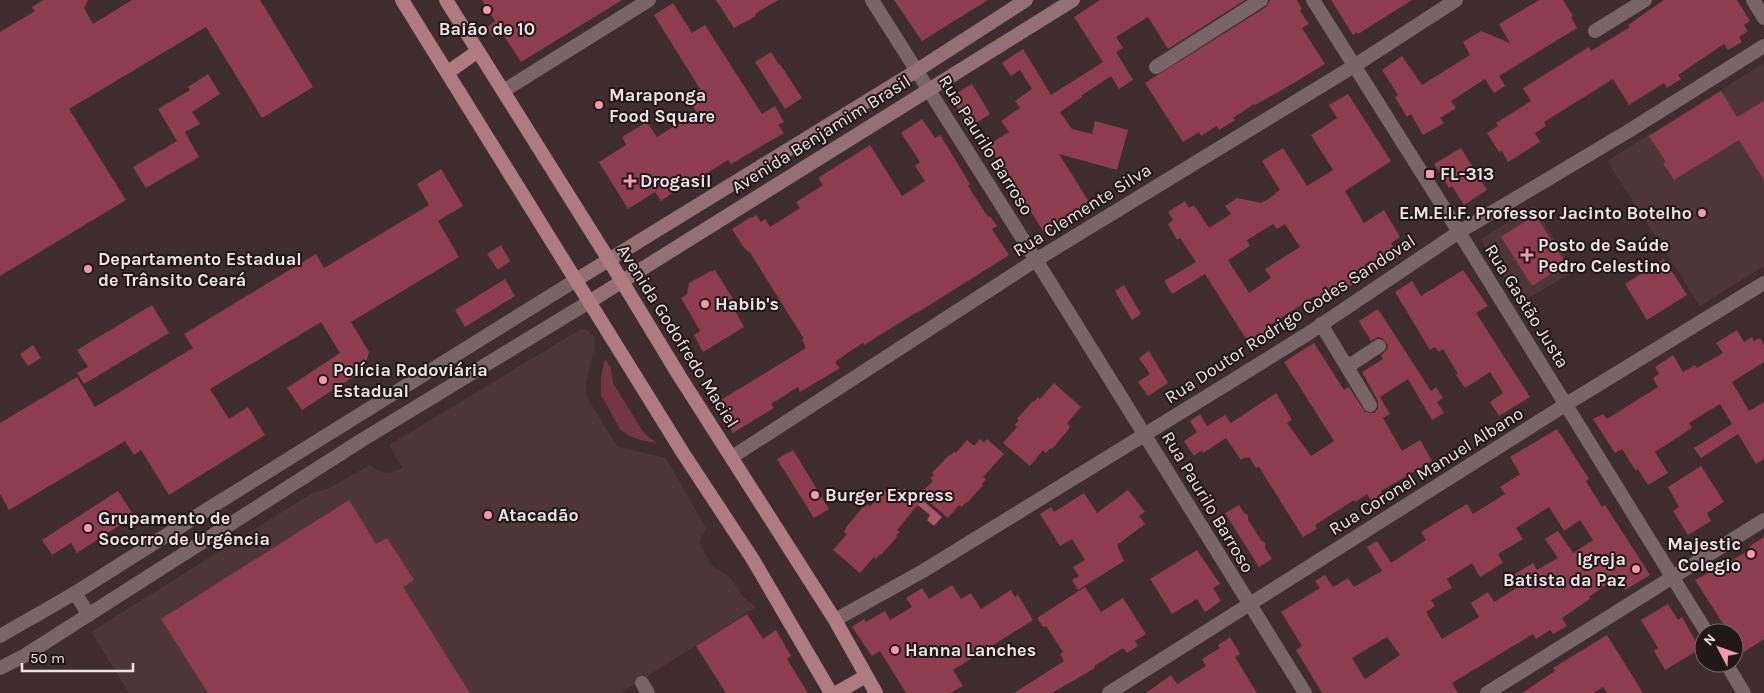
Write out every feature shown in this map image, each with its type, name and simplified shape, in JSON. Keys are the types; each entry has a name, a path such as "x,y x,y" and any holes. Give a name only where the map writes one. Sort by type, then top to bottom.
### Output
{"main road":[{"path":"402,0 589,302 752,558 831,693"},
{"name":"Avenida Godofredo Maciel","path":"446,0 680,377 835,620 876,693"},
{"name":"Avenida Benjamim Brasil","path":"576,280 916,71 1026,0"},
{"name":"Avenida Benjamim Brasil","path":"589,302 1073,0"},
{"path":"447,73 478,52"},
{"path":"836,693 866,676"}],"street":[{"path":"502,91 649,0"},
{"name":"Rua Paurilo Barroso","path":"872,0 1145,434 1305,693"},
{"path":"1156,66 1261,0"},
{"name":"Rua Gastão Justa","path":"1313,0 1701,623"},
{"name":"Rua Clemente Silva","path":"732,457 1036,260 1354,66 1456,0"},
{"path":"1595,31 1645,0"},
{"path":"1752,0 1764,18"},
{"name":"Rua Doutor Rodrigo Codes Sandoval","path":"835,620 923,571 1145,434 1321,324 1459,232 1627,132 1764,46"},
{"path":"0,636 75,593 576,280"},
{"name":"Rua Coronel Manuel Albano","path":"1109,693 1566,405 1764,283"},
{"path":"0,668 24,656 362,440 589,302"},
{"path":"1321,324 1370,405"},
{"path":"1347,367 1380,346"},
{"path":"1487,693 1764,520"},
{"path":"75,593 89,615"},
{"path":"1732,673 1744,693"}],"shaded area":[{"name":"E.M.E.I.F. Professor Jacinto Botelho","path":"1764,63 1764,266 1700,306 1607,161"},
{"name":"Posto de Saúde Pedro Celestino","path":"1534,206 1574,271 1521,303 1481,239"},
{"name":"Atacadão","path":"581,329 587,330 594,337 594,349 586,384 586,394 615,443 619,447 666,458 706,528 699,543 713,567 729,576 743,597 756,607 621,693 129,693 91,632 312,493 327,489 370,465 377,470 390,473 402,468 389,445"},
{"path":"605,359 611,368 613,383 640,427 645,434 657,443 633,437 620,429 601,395 601,377"},
{"path":"919,497 942,517 934,526 927,520 930,515 914,502"}],"building":[{"path":"43,0 88,0 84,8 93,24 132,0 260,0 313,87 262,118 206,27 69,109 126,200 0,276 0,32 35,11 32,7"},
{"path":"482,0 622,0 521,62 501,31 493,37 486,28 495,21"},
{"path":"716,0 778,0 755,14 756,16 734,28"},
{"path":"894,0 988,0 922,41"},
{"path":"1100,0 1245,0 1168,49 1148,17 1116,37 1123,48 1116,52 1133,80 1119,89 1111,76 1060,112 1072,129 1092,134 1095,121 1128,130 1117,170 1059,154 1091,205 1045,234 1026,204 1021,207 1014,196 1019,192 988,145 1009,132 1001,121 1020,108 1015,101 1032,89 1020,70 1011,76 1002,63 1023,49 1051,95 1103,62 1074,17"},
{"path":"1270,0 1297,0 1302,9 1300,11 1309,24 1302,28 1325,64 1282,90 1254,104 1233,118 1235,120 1219,130 1217,126 1201,136 1199,132 1183,142 1145,83 1266,7"},
{"path":"1331,0 1412,0 1358,34 1357,32 1353,35"},
{"path":"1539,0 1563,0 1573,16 1571,17 1577,28 1499,76 1505,86 1494,93 1485,79 1451,101 1456,108 1440,118 1444,123 1423,135 1411,114 1407,117 1395,97 1398,95 1382,70 1402,56 1422,85 1470,55 1463,42 1481,31 1510,43 1499,24"},
{"path":"1664,0 1737,0 1750,21 1744,25 1748,31 1739,37 1742,42 1728,50 1724,44 1678,75 1681,79 1667,88 1664,83 1629,105 1613,79 1544,122 1546,126 1535,133 1540,142 1508,162 1502,151 1499,152 1487,133 1498,126 1496,123 1531,101 1523,88 1589,47 1591,51 1630,27 1628,25"},
{"path":"673,3 692,33 705,25 762,114 775,106 784,122 778,125 784,133 731,164 728,160 699,178 698,176 693,178 661,201 655,192 628,209 599,162 626,145 622,137 647,122 657,137 684,120 682,118 696,111 687,97 700,89 654,15"},
{"path":"771,52 802,98 785,109 755,62"},
{"path":"208,74 220,94 192,112 200,124 185,132 199,157 146,188 133,167 177,141 158,109 190,90 188,87"},
{"path":"972,84 990,114 970,127 950,97"},
{"path":"1721,91 1737,117 1764,101 1764,180 1739,140 1674,180 1663,163 1666,162 1649,136"},
{"path":"1348,94 1391,161 1345,191 1364,223 1384,210 1400,237 1391,243 1399,256 1343,290 1340,286 1317,300 1315,296 1270,325 1275,333 1264,340 1260,333 1248,342 1205,274 1172,294 1164,281 1196,262 1180,238 1177,240 1168,224 1173,220 1168,212 1185,201 1189,208 1194,205 1209,228 1231,214 1225,206 1237,198 1261,203 1280,190 1262,161 1283,148 1307,186 1333,170 1311,135 1337,118 1329,105","holes":["1273,224 1277,229 1285,224 1300,247 1265,269 1271,278 1249,293 1228,260 1250,246 1247,240"]},
{"path":"922,119 935,138 940,135 970,184 968,186 988,217 990,216 997,226 992,229 1009,255 917,313 849,352 835,362 840,368 800,392 798,387 771,404 774,408 733,433 716,403 806,348 802,340 804,339 749,251 742,245 732,229 756,215 761,222 765,219 770,227 800,208 796,202 823,185 818,178 870,145 902,196 925,181 915,166 920,162 901,133"},
{"path":"1461,148 1487,190 1464,205 1452,186 1449,188 1434,164"},
{"path":"441,169 463,206 438,221 459,257 351,322 369,352 364,370 302,410 287,388 340,353 321,322 210,389 229,419 248,407 265,435 169,495 141,450 134,455 125,441 9,510 0,494 0,423 77,377 95,407 193,348 184,334 316,254 324,268 429,205 417,184"},
{"path":"1536,216 1565,262 1559,266 1560,268 1532,286 1501,237"},
{"path":"501,245 510,261 498,270 487,254"},
{"path":"1664,259 1687,295 1647,320 1625,284"},
{"path":"715,270 738,307 734,309 744,327 703,352 694,335 700,331 681,298 687,294 689,283"},
{"path":"1463,270 1488,306 1476,313 1530,397 1499,416 1490,402 1503,393 1490,372 1465,388 1443,349 1439,352 1435,347 1430,350 1395,292 1412,281 1421,296"},
{"path":"505,279 515,296 465,327 455,310"},
{"path":"1124,285 1141,314 1132,320 1115,291"},
{"path":"152,305 169,333 84,384 77,373 88,367 77,350"},
{"path":"1378,309 1431,391 1436,387 1443,398 1437,402 1444,413 1432,420 1408,379 1380,397 1390,414 1383,418 1402,451 1420,440 1432,461 1381,491 1383,495 1372,502 1367,494 1355,502 1354,500 1315,525 1317,529 1303,537 1259,467 1256,468 1249,457 1241,460 1226,438 1203,453 1202,450 1194,456 1184,441 1197,432 1190,421 1200,414 1207,426 1225,415 1231,423 1276,393 1292,420 1287,423 1311,456 1334,441 1284,362 1314,343 1344,390 1349,387 1365,412 1374,413 1378,409 1378,401 1362,372 1383,359 1381,355 1387,350 1388,345 1382,338 1378,337 1371,341 1359,321"},
{"path":"1737,330 1744,342 1752,337 1754,341 1760,338 1764,345 1764,362 1732,382 1749,411 1764,402 1764,459 1756,464 1738,434 1701,458 1694,448 1732,424 1720,404 1689,423 1692,428 1655,452 1668,473 1648,485 1638,469 1636,471 1622,449 1615,453 1593,419 1603,414 1607,419 1658,387 1653,378 1659,374 1655,367 1673,355 1683,372 1695,365 1697,368 1723,353 1716,343"},
{"path":"33,345 41,358 28,366 20,354"},
{"path":"1149,351 1168,383 1148,396 1138,382 1150,374 1139,358"},
{"path":"1054,383 1081,407 1067,423 1070,426 1068,430 1052,449 1050,448 1046,453 1043,450 1030,466 1003,443 1017,427 1015,425 1019,420 1017,419 1033,401 1038,397 1040,399"},
{"path":"1557,429 1589,479 1586,481 1602,507 1605,505 1650,575 1625,590 1618,578 1603,587 1589,597 1590,599 1562,618 1567,626 1553,634 1550,630 1536,639 1533,634 1452,683 1458,693 1322,693 1296,650 1302,646 1281,612 1320,588 1315,581 1325,575 1333,587 1348,578 1354,587 1382,571 1367,547 1377,541 1391,563 1426,540 1421,532 1467,504 1473,514 1505,494 1500,487 1520,474 1510,457","holes":["1549,507 1564,531 1580,520 1593,540 1573,553 1558,531 1545,539 1558,558 1537,570 1533,563 1512,576 1518,587 1494,602 1488,592 1471,603 1479,617 1442,639 1426,612 1435,606 1431,600 1452,588 1447,579 1472,563 1480,577 1503,563 1498,554 1523,539 1516,528","1387,637 1400,655 1365,679 1352,658"]},
{"path":"980,439 984,443 987,439 1004,454 983,477 986,479 983,485 967,503 962,507 959,505 948,518 920,494 933,481 930,478 934,475 932,473 949,455 954,452 956,453 967,440 974,446"},
{"path":"793,450 829,509 814,518 777,459"},
{"path":"1701,466 1724,502 1707,513 1711,521 1688,535 1673,511 1679,507 1668,487"},
{"path":"898,488 902,492 904,488 920,502 897,530 900,532 897,537 881,555 876,559 874,557 860,573 833,550 847,534 844,532 847,526 863,507 868,504 870,507 884,490 891,496"},
{"path":"1128,490 1145,512 1139,516 1145,524 1117,545 1124,561 1078,590 1072,580 1079,576 1073,567 1085,560 1072,539 1060,546 1040,514 1051,507 1054,512 1084,493 1097,513"},
{"name":"Grupamento de Socorro de Urgência","path":"118,491 134,516 77,553 71,543 52,555 42,540"},
{"path":"349,500 376,544 387,538 414,580 403,587 470,693 208,693 161,619"},
{"path":"1239,505 1244,513 1248,515 1248,520 1265,543 1265,548 1272,559 1259,567 1225,513"},
{"path":"1764,537 1764,639 1744,652 1744,623 1723,623 1695,580 1749,550 1750,546"},
{"path":"1197,550 1220,584 1213,588 1221,601 1205,612 1197,599 1172,614 1150,579"},
{"path":"952,585 961,599 971,593 981,609 1011,590 1015,597 1018,595 1033,620 953,670 963,686 950,693 906,693 880,651 872,656 852,627 864,619 866,622 885,611 890,620 912,607 906,598 922,588 929,599"},
{"path":"1085,587 1101,612 1123,598 1146,634 1135,641 1138,646 1127,653 1123,648 1094,666 1095,668 1052,693 1014,693 1064,661 1060,654 1063,652 1046,626 1043,627 1037,618"},
{"path":"1668,604 1678,620 1682,617 1694,638 1694,653 1665,670 1654,651 1658,648 1641,620"},
{"path":"747,614 763,639 776,630 791,656 787,659 808,693 726,693 696,646"},
{"path":"1607,635 1643,693 1607,693 1603,687 1594,693 1522,693 1555,671 1553,668"},
{"path":"1230,637 1240,654 1235,657 1257,693 1146,693 1171,675 1177,684 1206,666 1202,659 1220,648 1218,645"}],"place":[{"name":"Baião de 10","path":"487,10"},
{"name":"Maraponga Food Square","path":"599,105"},
{"name":"FL-313","path":"1430,174"},
{"name":"Drogasil","path":"630,181"},
{"name":"E.M.E.I.F. Professor Jacinto Botelho","path":"1702,213"},
{"name":"Posto de Saúde Pedro Celestino","path":"1527,255"},
{"name":"Departamento Estadual de Trânsito Ceará","path":"88,269"},
{"name":"Habib's","path":"705,304"},
{"name":"Polícia Rodoviária Estadual","path":"323,380"},
{"name":"Burger Express","path":"815,495"},
{"name":"Atacadão","path":"488,515"},
{"name":"Grupamento de Socorro de Urgência","path":"88,528"},
{"name":"Majestic Colegio","path":"1751,554"},
{"name":"Igreja Batista da Paz","path":"1636,569"},
{"name":"Hanna Lanches","path":"895,650"}]}
